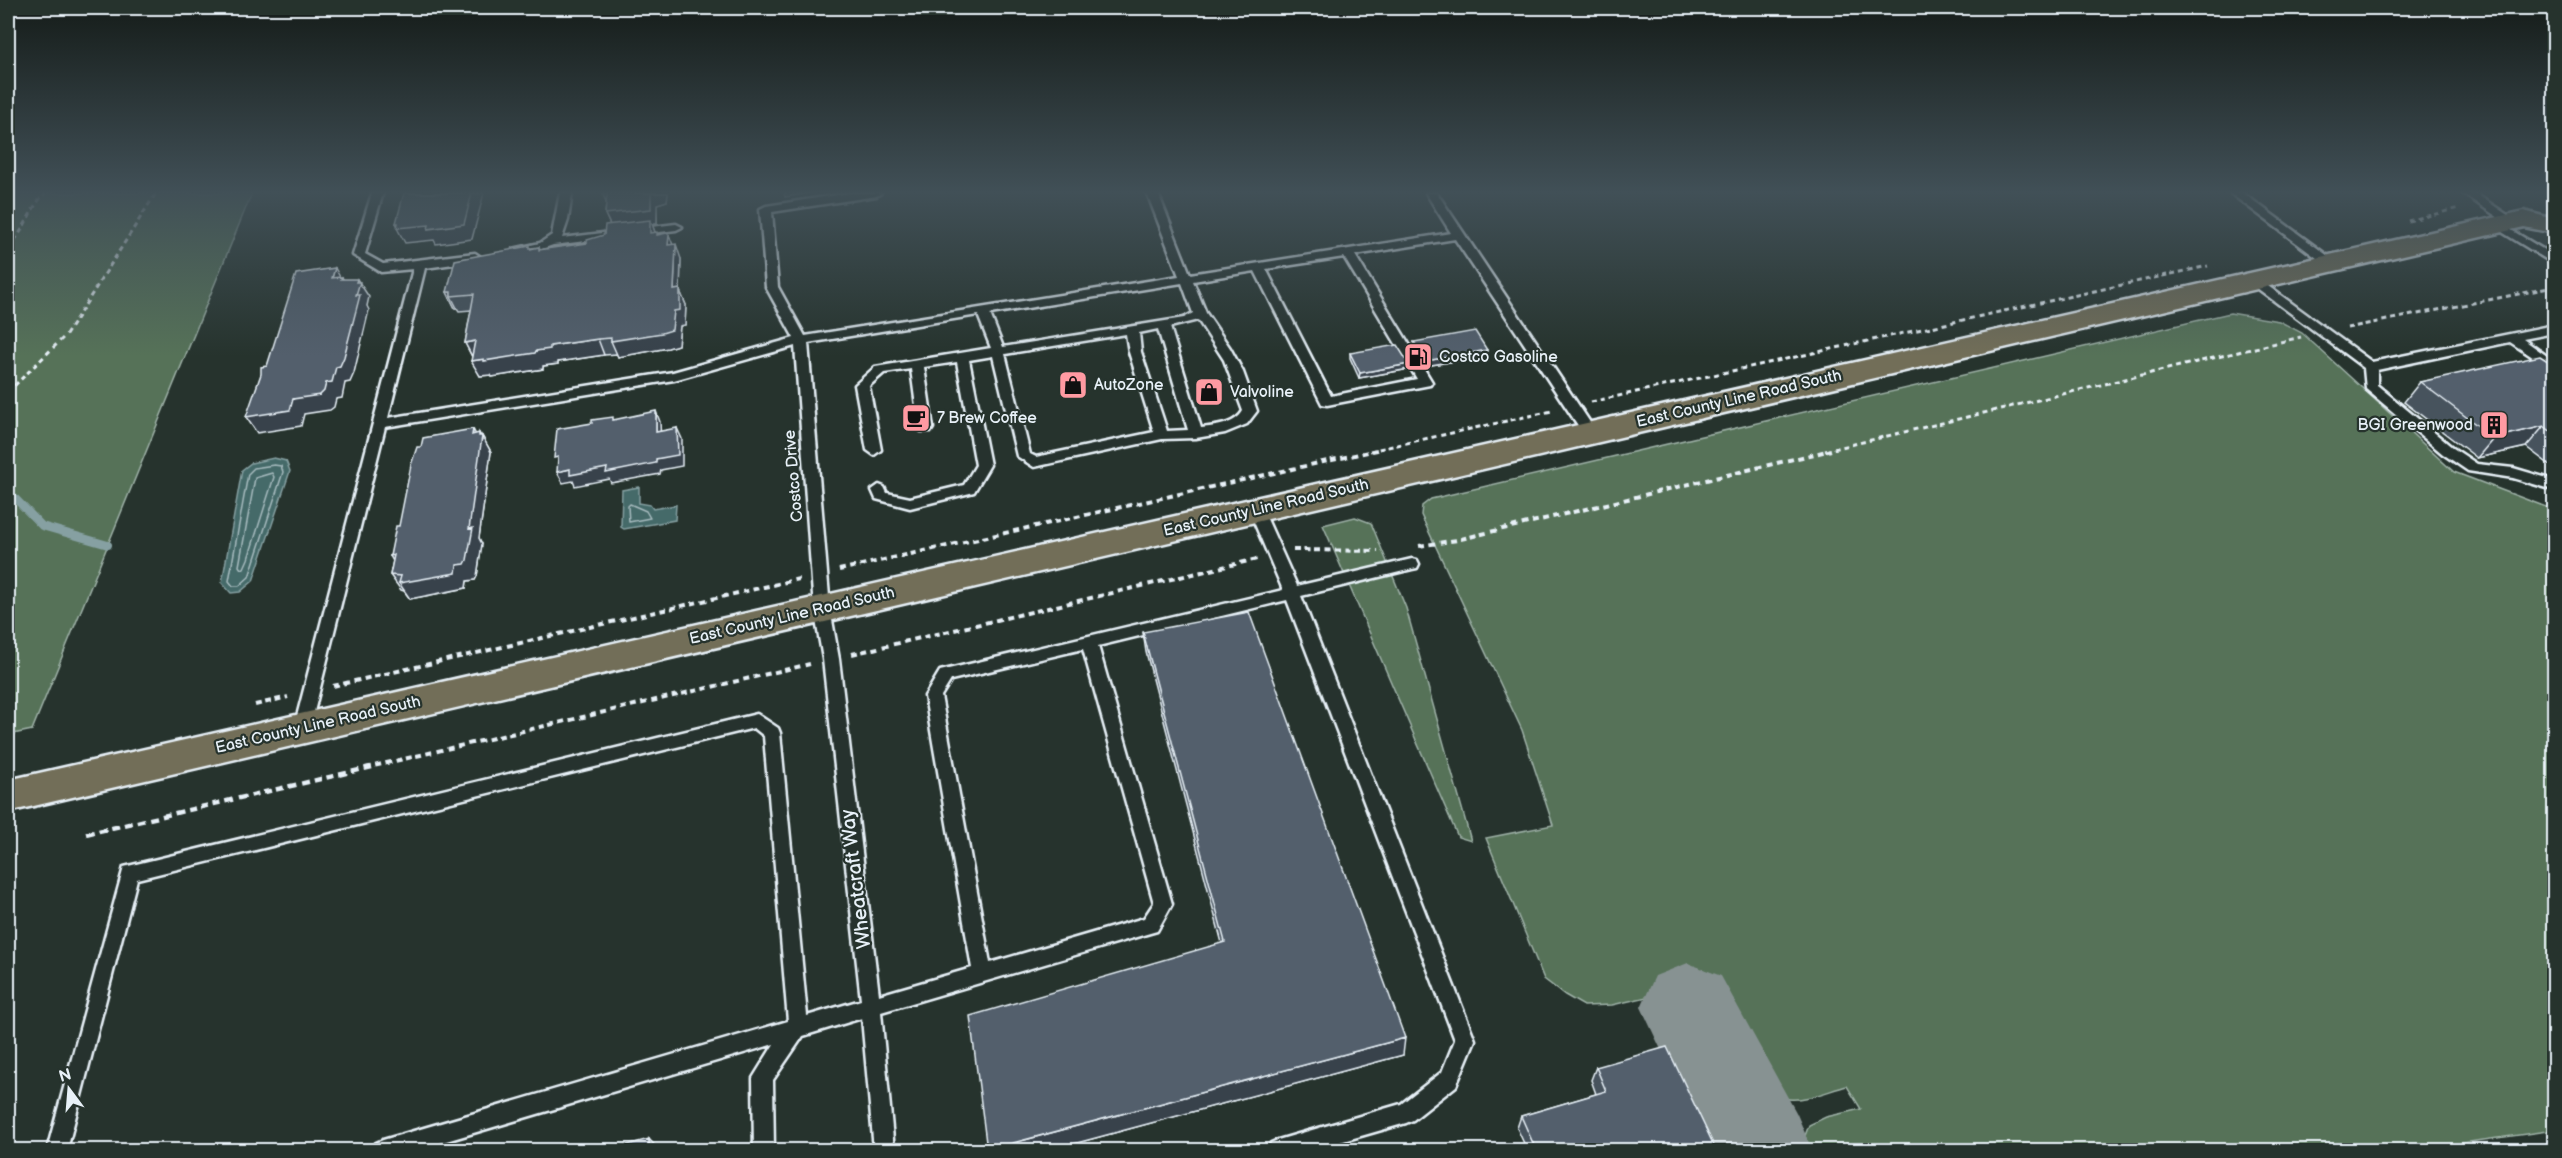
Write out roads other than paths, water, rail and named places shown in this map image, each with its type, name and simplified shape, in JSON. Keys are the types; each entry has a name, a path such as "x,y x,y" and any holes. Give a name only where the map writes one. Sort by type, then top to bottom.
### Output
{"main road":[{"name":"East County Line Road South","path":"8,796 2405,247"}],"lane":[{"path":"361,247 359,255 381,268 420,265 540,247"},
{"path":"769,247 772,287 801,340"},
{"path":"983,311 998,350 1024,456 1034,462 1162,435 1178,437 1196,434 1242,422 1250,411 1245,392 1222,342 1200,314 1174,247"},
{"path":"379,424 674,376 801,340 1384,247"},
{"path":"1466,247 1590,433"},
{"path":"2310,247 2333,264"},
{"path":"2539,247 2554,261"},
{"path":"1259,267 1327,401 1425,382 1348,253"},
{"path":"302,728 420,265"},
{"path":"2257,282 2370,367 2554,329"},
{"path":"874,450 862,385 880,370 1188,321 1200,314"},
{"path":"1163,324 1196,434"},
{"path":"1132,329 1135,352 1162,435"},
{"path":"2512,338 2554,368"},
{"name":"Costco Drive","path":"801,340 822,609"},
{"path":"879,490 880,496 910,503 969,489 983,465 962,356"},
{"path":"917,364 926,428"},
{"path":"2370,367 2371,386 2448,451 2473,468 2513,473 2554,485"},
{"path":"1256,510 1292,593 1466,1040 1449,1079 1406,1113 1278,1150"},
{"path":"982,973 933,696 946,675 1412,564"},
{"name":"Wheatcraft Way","path":"822,609 831,658 871,1005 884,1150"},
{"path":"383,1150 798,1026 1150,925 1164,904 1089,642"},
{"path":"57,1150 130,873 757,721 772,733 798,1026 764,1078 764,1150"}],"water":[{"path":"274,458 286,461 290,471 253,581 240,592 231,593 222,583 242,470 251,463"},
{"path":"639,487 639,503 650,505 653,509 676,505 675,520 624,529 621,527 622,490"}],"waterway":[{"path":"8,491 42,526 108,545"}],"place":[{"name":"Costco Gasoline","path":"1418,357"},
{"name":"AutoZone","path":"1073,385"},
{"name":"Valvoline","path":"1209,392"},
{"name":"7 Brew Coffee","path":"916,418"},
{"name":"BGI Greenwood","path":"2494,425"}]}
